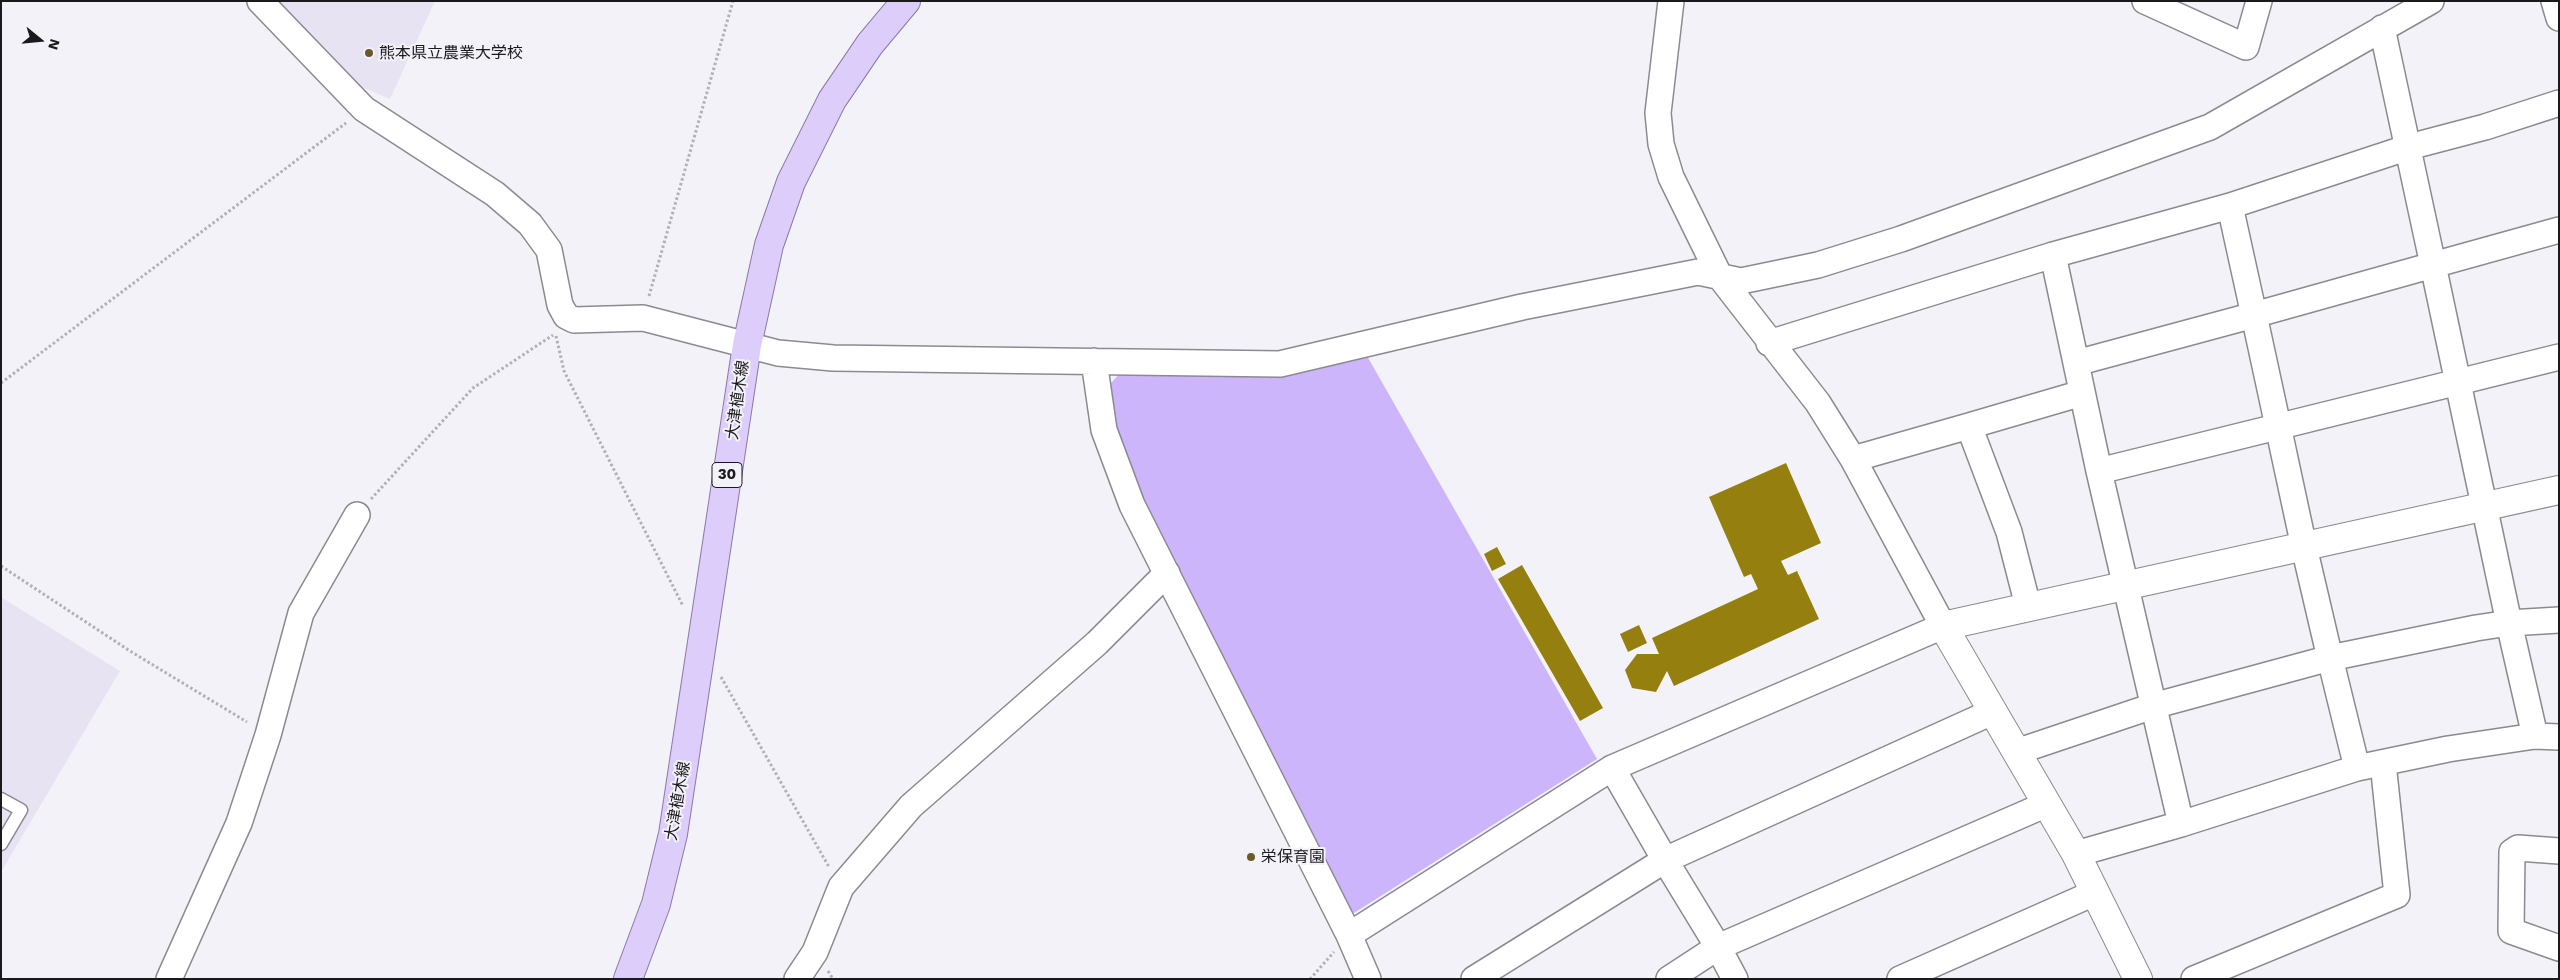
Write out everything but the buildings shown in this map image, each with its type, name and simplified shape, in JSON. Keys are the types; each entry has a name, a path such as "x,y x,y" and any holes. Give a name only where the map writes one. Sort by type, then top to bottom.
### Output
{"main road":[{"name":"大津植木線","path":"628,979 656,904 673,834 747,345 769,245 787,191 804,152 832,100 870,44 906,1"}],"street":[{"path":"260,1 364,109 495,194 530,224 548,250 560,305 566,316 574,320 643,318 778,353 833,358 1280,364 1522,308 1698,272 1741,281 1818,265 1901,239 2210,128 2431,1"},
{"path":"1671,1 1658,113 1661,144 1671,177 1720,278 1769,343 1818,403 1853,460 1943,626 2076,854 2138,979"},
{"path":"2145,1 2246,47 2259,1"},
{"path":"2554,1 2559,18"},
{"path":"2076,854 2181,824 2357,768 2448,749 2547,736 2509,623 2409,147 2382,28"},
{"path":"1769,343 2053,255 2230,206 2409,147 2485,127 2559,103"},
{"path":"2230,206 2304,547 2357,768"},
{"path":"2076,364 2559,230"},
{"path":"2053,255 2099,471 2181,824"},
{"path":"2099,471 2559,357"},
{"path":"1094,361 1104,430 1132,505 1349,935 1368,979"},
{"path":"1853,460 2082,393"},
{"path":"1969,426 2009,532 2028,606"},
{"path":"1349,935 1612,768 1943,626 2559,490"},
{"path":"169,979 239,823 268,735 301,613 357,515"},
{"path":"797,979 815,952 841,887 911,806 1097,643 1167,573"},
{"path":"2016,752 2153,706 2330,658 2476,628 2509,623 2559,620"},
{"path":"1474,979 1665,860 1992,712"},
{"path":"2194,979 2397,895 2383,763"},
{"path":"1612,768 1735,979"},
{"path":"1668,979 1718,947 2047,804"},
{"path":"2559,851 2518,848 2512,852 2511,931 2559,948"},
{"path":"1900,979 2094,893"}],"lane":[{"path":"1,799 21,810 1,844"}],"path":[{"path":"643,318 733,1"},
{"path":"1,383 364,109"},
{"path":"357,515 473,388 556,333"},
{"path":"1,566 130,651 268,735"},
{"path":"1310,979 1349,935"}],"shaded area":[{"name":"熊本県立農業大学校","path":"275,1 435,1 390,99 359,86"},
{"path":"1367,356 1597,759 1354,913 1345,908 1141,499 1111,427 1110,384 1124,369 1279,374"},
{"path":"1,597 120,671 1,872"}],"place":[{"name":"熊本県立農業大学校","path":"369,53"},
{"name":"栄保育園","path":"1251,857"}]}
